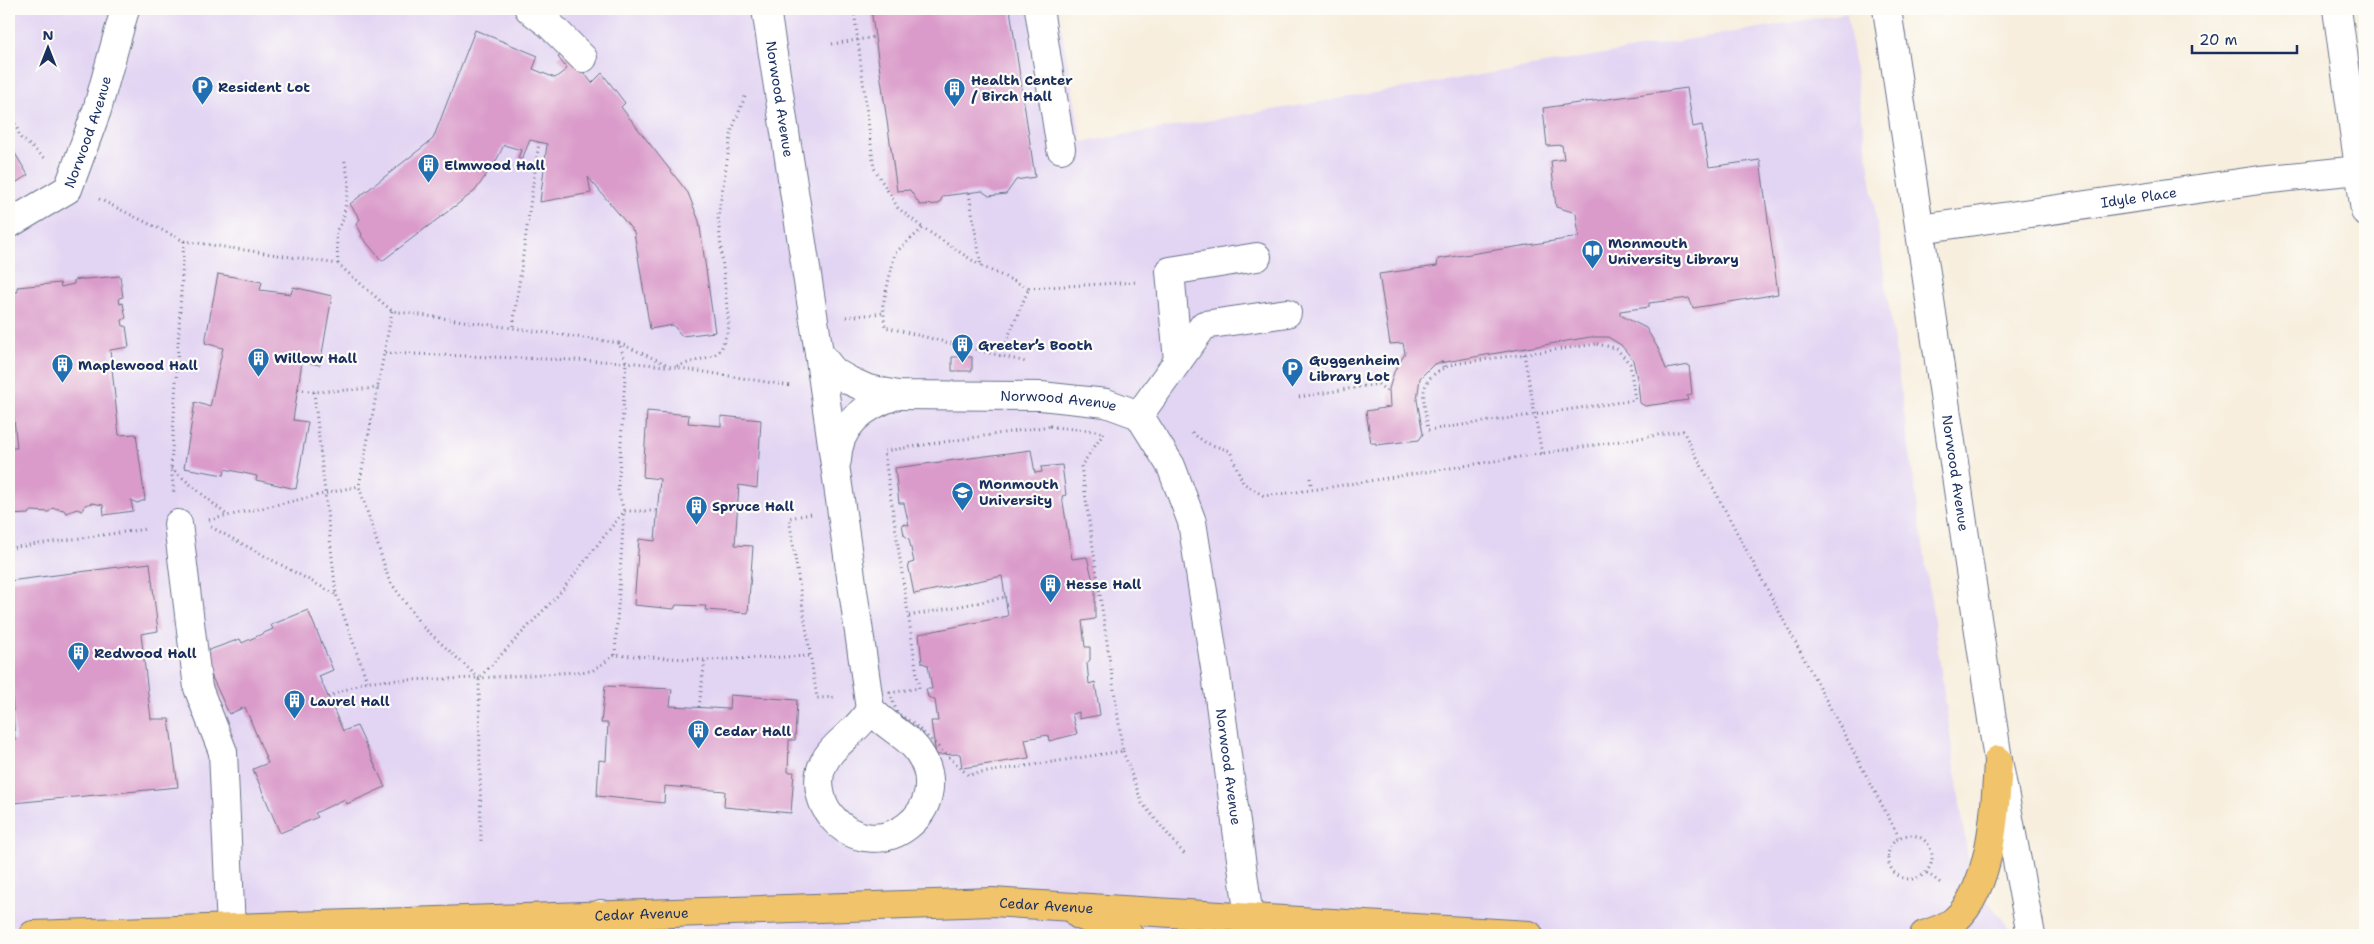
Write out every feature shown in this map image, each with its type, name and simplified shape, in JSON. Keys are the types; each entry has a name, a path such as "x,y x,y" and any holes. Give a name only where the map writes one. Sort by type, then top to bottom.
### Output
{"main road":[{"path":"1924,935 1955,920 1977,890 1995,819 1998,760"},
{"name":"Cedar Avenue","path":"33,935 231,929 602,925 992,902 1057,906 1251,926"},
{"path":"1057,906 1129,935"},
{"path":"1251,926 1529,935"}],"street":[{"name":"Norwood Avenue","path":"9,224 68,188 97,110 125,9"},
{"path":"529,9 549,24 583,58"},
{"name":"Norwood Avenue","path":"766,9 819,352 834,372 868,389 897,395 1041,396 1106,403 1139,415 1171,466 1192,522 1216,674 1251,926"},
{"path":"1039,9 1061,149"},
{"name":"Norwood Avenue","path":"1887,9 1998,760 2031,935"},
{"path":"2338,9 2365,211"},
{"name":"Idyle Place","path":"1920,229 2260,180 2359,170"},
{"path":"1178,361 1170,271 1257,257"},
{"path":"1139,415 1204,325 1287,314"},
{"path":"819,352 870,709 880,720 918,750 926,765 929,782 927,798 920,813 910,826 892,835 874,838 855,835 839,825 827,811 820,793 820,774 827,756 839,742 864,721 870,709"},
{"path":"837,477 840,442 850,423 867,407 897,395"},
{"path":"178,524 198,688 223,752 231,929"}],"path":[{"path":"854,10 874,168 898,208 923,228 981,266 1029,288 1170,281"},
{"path":"832,44 875,37"},
{"path":"96,198 184,241 338,264 392,310 619,343 674,366 713,356 721,350 729,328 718,216 732,130 749,86"},
{"path":"512,326 539,142"},
{"path":"338,264 336,231 343,220 349,183 344,157"},
{"path":"969,193 981,266"},
{"path":"923,228 895,253 883,305 885,328 1030,363"},
{"path":"9,548 178,524 171,468 184,241"},
{"path":"1000,356 1029,288"},
{"path":"392,310 379,388 359,486 389,580 422,626 478,678"},
{"path":"845,318 884,313"},
{"path":"615,655 624,511 618,492 626,362 619,343"},
{"path":"1597,344 1616,348 1630,364 1635,400 1428,430 1424,396 1426,384 1435,371 1453,364 1524,354 1597,344"},
{"path":"385,353 626,362 674,366 796,386"},
{"path":"1524,354 1542,454"},
{"path":"1442,361 1444,368"},
{"path":"1299,397 1378,384 1389,393"},
{"path":"298,389 314,392 379,388"},
{"path":"314,392 336,594 367,681"},
{"path":"1123,751 968,775 914,724 897,713 890,693 919,688 884,451 1050,426 1065,430 1104,432 1081,466 1123,751 1142,803 1185,854"},
{"path":"1192,432 1206,443 1230,451 1243,483 1264,496 1683,431 1899,837"},
{"path":"171,468 228,516"},
{"path":"1310,478 1312,490"},
{"path":"336,594 202,522 359,486"},
{"path":"624,511 657,511"},
{"path":"481,844 478,678 560,594 624,511"},
{"path":"816,514 789,518 817,698 841,696"},
{"path":"909,616 1006,596"},
{"path":"328,697 367,681 478,678 592,671 615,655 705,660 810,656"},
{"path":"699,708 705,660"},
{"path":"1913,835 1926,840 1932,852 1930,866 1926,873 1913,879 1898,876 1892,870 1888,856 1889,849 1899,837 1913,835"},
{"path":"1926,873 1944,886"}],"shaded area":[{"name":"Monmouth University","path":"9,9 1058,9 1082,142 1847,13 1971,880 2015,935 9,935"}],"building":[{"name":"Health Center / Birch Hall","path":"871,9 1010,9 1035,177 1016,180 1006,194 989,196 982,191 943,196 939,204 920,205 910,190 897,191"},
{"name":"Elmwood Hall","path":"475,30 538,56 533,69 555,78 567,69 558,57 567,51 592,83 602,73 625,103 621,107 688,193 699,221 715,332 682,336 673,325 650,329 634,232 588,177 591,193 540,202 547,144 530,140 522,159 518,158 521,150 504,145 496,161 475,191 382,261 361,236 362,234 356,224 360,219 350,204 433,139"},
{"name":"Monmouth University Library","path":"1687,88 1693,127 1702,125 1709,167 1760,160 1778,294 1693,308 1689,298 1649,303 1649,307 1620,311 1620,315 1646,328 1659,350 1666,369 1689,365 1692,394 1687,396 1688,400 1645,406 1640,403 1633,360 1621,345 1608,337 1590,337 1434,364 1420,378 1417,400 1423,434 1419,440 1376,445 1376,443 1371,443 1366,411 1390,407 1389,389 1394,372 1405,353 1403,343 1390,344 1379,274 1437,266 1438,259 1579,237 1576,213 1556,207 1551,161 1564,159 1562,145 1547,146 1543,108"},
{"path":"9,150 13,150 28,175 9,187"},
{"name":"Willow Hall","path":"218,274 262,282 260,290 291,294 293,287 332,296 320,365 302,362 293,420 308,422 296,489 256,480 257,476 225,469 224,475 184,468 195,402 210,407 223,348 205,343"},
{"name":"Maplewood Hall","path":"120,276 123,297 119,298 120,304 123,303 126,318 122,320 123,326 126,326 129,347 110,350 119,435 136,434 145,500 137,503 131,500 133,511 104,515 103,505 92,503 85,505 82,511 77,509 66,513 64,510 53,508 49,512 32,511 28,514 9,515 9,448 17,448 9,371 9,292 18,292 17,287 60,283 61,287 74,284 74,280"},
{"name":"Greeter’s Booth","path":"952,357 972,357 972,371 952,371"},
{"name":"Spruce Hall","path":"647,411 689,415 688,423 721,426 721,416 761,420 757,488 739,485 735,545 753,546 748,613 705,610 706,606 676,605 674,609 634,605 639,539 655,541 660,479 643,477"},
{"name":"Hesse Hall","path":"1031,450 1035,473 1042,472 1041,467 1062,465 1066,495 1062,496 1072,559 1087,557 1095,589 1095,619 1082,621 1085,647 1090,647 1090,660 1087,663 1089,684 1095,682 1100,715 1079,719 1079,712 1072,714 1077,734 1049,741 1048,735 1025,739 1029,758 962,768 960,754 936,755 931,721 938,721 935,700 928,697 926,689 932,689 928,665 922,663 919,634 1008,616 1002,576 914,594 908,564 914,562 909,539 904,535 902,524 909,525 904,503 899,503 895,468"},
{"name":"Redwood Hall","path":"150,563 158,631 141,634 151,719 169,719 178,787 13,803 9,740 15,740 9,651 9,581"},
{"name":"Laurel Hall","path":"308,610 333,670 319,676 343,731 357,726 385,787 347,804 345,799 315,813 318,817 280,833 253,769 268,763 245,707 229,714 201,653 240,639 242,643 273,629 271,625"},
{"name":"Cedar Hall","path":"605,686 672,689 670,706 729,709 730,695 797,700 795,740 789,740 788,772 794,772 791,813 724,807 725,791 665,786 664,803 597,796 599,760 606,761 608,723 601,723"}],"place":[{"name":"Resident Lot","path":"202,106"},
{"name":"Health Center / Birch Hall","path":"955,107"},
{"name":"Elmwood Hall","path":"428,184"},
{"name":"Monmouth University Library","path":"1592,270"},
{"name":"Greeter’s Booth","path":"962,364"},
{"name":"Willow Hall","path":"258,377"},
{"name":"Maplewood Hall","path":"62,384"},
{"name":"Guggenheim Library Lot","path":"1293,387"},
{"name":"Monmouth University","path":"963,511"},
{"name":"Spruce Hall","path":"696,525"},
{"name":"Hesse Hall","path":"1050,603"},
{"name":"Redwood Hall","path":"78,672"},
{"name":"Laurel Hall","path":"294,720"},
{"name":"Cedar Hall","path":"698,750"}]}
